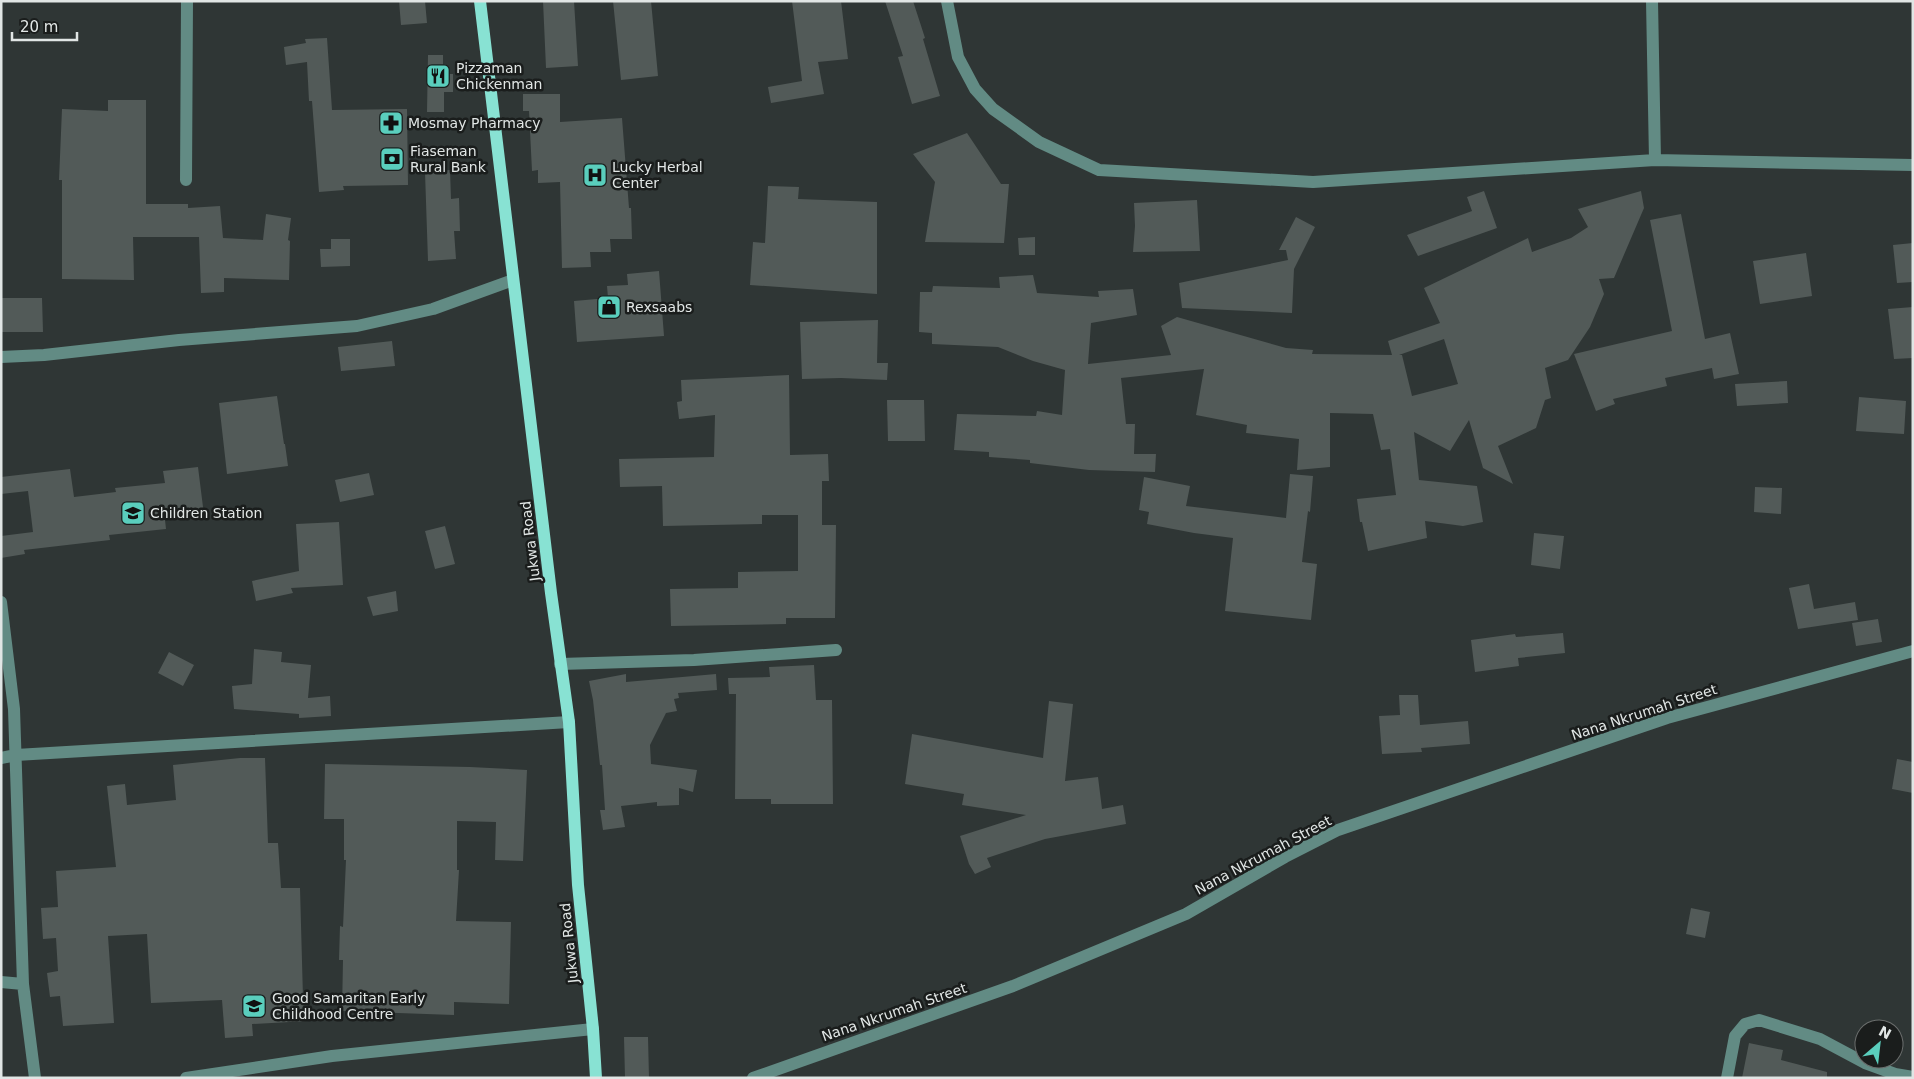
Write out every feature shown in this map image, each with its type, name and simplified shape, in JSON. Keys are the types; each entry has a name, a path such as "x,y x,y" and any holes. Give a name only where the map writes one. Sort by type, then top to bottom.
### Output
{"main road":[{"name":"Jukwa Road","path":"480,1 560,664 569,722 578,886 593,1029 596,1078"}],"street":[{"path":"186,180 187,1"},
{"path":"947,1 958,57 975,89 993,109 1040,142 1098,170 1313,182 1655,160 1913,165"},
{"path":"1652,1 1655,160"},
{"path":"1,357 44,355 178,340 358,326 433,309 513,280"},
{"path":"1,602 14,708 22,984 35,1078"},
{"path":"560,664 694,660 836,650"},
{"name":"Nana Nkrumah Street","path":"753,1078 1013,986 1186,914 1286,857 1338,830 1667,718 1913,651"},
{"path":"1,758 16,755 569,722"},
{"path":"1,982 22,984"},
{"path":"1727,1078 1735,1036 1745,1024 1759,1020 1820,1039 1865,1063 1895,1074 1913,1077"},
{"path":"186,1078 263,1072 412,1047 593,1029"}],"building":[{"path":"399,1 425,1 427,23 401,25"},
{"path":"543,1 574,1 578,66 546,68"},
{"path":"613,1 651,1 658,76 621,80"},
{"path":"792,1 841,1 848,59 818,62 824,94 771,103 768,87 802,81"},
{"path":"885,1 913,1 940,96 912,104 898,57 903,56"},
{"path":"327,38 332,110 407,109 408,185 343,186 344,190 319,192 312,101 309,101 307,62 286,65 284,47 306,43 305,39"},
{"path":"428,55 443,55 443,74 453,74 453,92 444,92 444,112 427,112"},
{"path":"523,94 560,94 560,122 622,118 629,208 631,208 632,239 610,239 611,252 590,252 591,267 562,268 560,182 538,183 538,170 532,171 529,111 523,111"},
{"path":"108,100 146,100 146,204 188,204 188,208 220,206 223,238 263,240 266,214 291,218 288,240 290,241 289,280 224,278 224,292 201,293 199,237 133,237 134,280 62,279 62,180 59,180 62,109 108,111"},
{"path":"967,133 1001,184 1009,184 1004,243 925,242 935,182 913,154"},
{"path":"450,170 451,199 459,198 460,231 454,231 456,259 428,261 425,172"},
{"path":"768,186 799,187 798,199 877,202 877,294 750,285 753,242 765,243"},
{"path":"1484,191 1497,228 1418,256 1407,235 1472,211 1467,197"},
{"path":"1641,191 1644,208 1614,278 1599,279 1604,294 1590,327 1568,360 1545,368 1551,398 1545,400 1536,428 1498,446 1513,484 1483,468 1469,420 1450,451 1414,432 1419,480 1477,486 1483,522 1463,526 1425,521 1427,538 1368,551 1362,522 1360,522 1357,499 1396,495 1390,449 1381,450 1373,414 1330,413 1330,467 1297,470 1299,439 1246,433 1247,425 1196,415 1204,369 1121,378 1126,424 1135,424 1134,454 1156,454 1155,472 1089,470 1030,463 1030,460 989,457 989,452 954,450 957,414 1036,416 1037,411 1062,415 1065,370 1033,361 998,347 932,344 932,333 919,332 920,292 932,292 933,286 1000,288 999,277 1033,275 1037,293 1099,297 1098,291 1133,289 1137,315 1091,323 1088,364 1171,355 1161,326 1177,317 1286,348 1313,350 1312,354 1392,355 1388,341 1440,323 1424,288 1528,238 1532,252 1571,238 1588,227 1578,209","holes":["1444,339 1458,384 1412,396 1402,355 1399,355"]},
{"path":"1197,200 1200,251 1133,252 1134,203"},
{"path":"1681,214 1705,339 1730,333 1739,374 1714,379 1712,368 1665,378 1667,386 1613,399 1615,404 1596,411 1574,354 1672,331 1650,220"},
{"path":"1296,217 1315,227 1294,269 1292,313 1182,308 1179,283 1288,260 1286,250 1279,250"},
{"path":"1035,237 1035,255 1019,255 1018,238"},
{"path":"331,239 350,239 350,266 321,267 320,249 331,249"},
{"path":"1913,243 1913,282 1897,283 1893,245"},
{"path":"1806,253 1812,296 1760,304 1753,261"},
{"path":"659,271 664,336 577,342 574,301 608,298 607,286 628,285 627,274"},
{"path":"1,298 42,298 43,332 1,332"},
{"path":"1913,307 1913,358 1894,359 1888,309"},
{"path":"878,320 877,363 888,363 887,380 802,379 800,322"},
{"path":"392,341 395,366 341,371 338,347"},
{"path":"789,375 790,455 828,454 829,481 822,481 822,525 836,525 835,618 786,618 786,624 671,626 670,589 738,588 738,572 798,571 798,515 762,515 762,524 663,526 662,486 620,487 619,459 714,457 715,415 679,419 677,402 682,401 681,380"},
{"path":"1787,381 1788,403 1737,406 1735,384"},
{"path":"277,396 288,466 227,474 219,403"},
{"path":"1859,397 1906,401 1904,434 1856,431"},
{"path":"887,400 924,400 925,441 888,441"},
{"path":"198,467 204,515 165,520 166,529 109,535 110,540 24,550 25,554 1,558 1,536 33,532 28,491 1,494 1,477 70,469 74,497 116,492 115,488 165,483 163,471"},
{"path":"369,473 374,495 340,502 335,480"},
{"path":"1290,474 1313,476 1310,512 1308,511 1302,562 1317,564 1311,620 1225,611 1233,538 1147,524 1149,512 1139,510 1144,477 1190,486 1186,506 1286,518"},
{"path":"1755,487 1782,488 1781,514 1754,512"},
{"path":"339,522 343,585 291,588 293,593 256,601 252,581 299,571 296,524"},
{"path":"445,526 455,564 435,569 425,531"},
{"path":"1534,533 1564,536 1560,569 1531,565"},
{"path":"1809,584 1814,609 1855,602 1858,620 1798,629 1789,588"},
{"path":"396,591 398,611 373,616 367,597"},
{"path":"1878,619 1882,642 1856,646 1852,623"},
{"path":"1563,633 1565,653 1518,658 1519,666 1475,672 1471,640 1515,634 1516,637"},
{"path":"254,649 282,652 281,662 311,665 308,698 330,696 331,716 299,718 299,714 234,709 232,686 252,684"},
{"path":"169,652 194,665 183,686 158,673"},
{"path":"814,665 816,700 832,700 833,804 771,804 771,799 735,799 736,694 729,694 728,678 770,677 769,667"},
{"path":"626,674 626,682 716,674 717,690 678,693 679,698 674,699 677,711 666,713 650,745 651,764 697,770 693,792 679,788 679,805 657,806 657,802 621,806 625,827 603,830 600,810 605,810 602,765 600,765 589,681"},
{"path":"1399,695 1418,695 1420,725 1468,721 1470,744 1421,748 1422,752 1382,754 1379,716 1400,715"},
{"path":"1049,701 1073,704 1065,781 1098,777 1102,809 1123,805 1126,824 1045,839 987,858 991,867 975,874 969,864 960,836 1026,815 962,805 964,794 905,784 912,734 1043,758"},
{"path":"240,758 265,758 268,843 278,843 281,888 300,888 303,998 307,998 308,1021 252,1024 253,1036 225,1038 222,1000 151,1003 147,934 108,936 114,1023 63,1026 60,996 50,997 47,973 58,971 56,938 43,939 41,908 58,907 56,871 116,867 107,786 125,784 127,805 176,800 173,765"},
{"path":"1897,759 1913,762 1913,793 1892,789"},
{"path":"325,764 527,770 523,861 495,860 496,822 457,821 457,870 459,870 456,921 511,922 509,1004 454,1002 454,1015 342,1011 343,960 339,960 340,926 343,927 346,860 344,860 344,819 324,819"},
{"path":"1691,908 1710,912 1705,938 1686,934"},
{"path":"624,1037 648,1037 649,1078 625,1078"},
{"path":"1749,1043 1783,1050 1781,1060 1827,1072 1827,1078 1742,1078"}],"place":[{"name":"Pizzaman Chickenman","path":"438,76"},
{"name":"Mosmay Pharmacy","path":"391,123"},
{"name":"Fiaseman Rural Bank","path":"392,159"},
{"name":"Lucky Herbal Center","path":"595,175"},
{"name":"Rexsaabs","path":"609,307"},
{"name":"Children Station","path":"133,513"},
{"name":"Good Samaritan Early Childhood Centre","path":"254,1006"}]}
